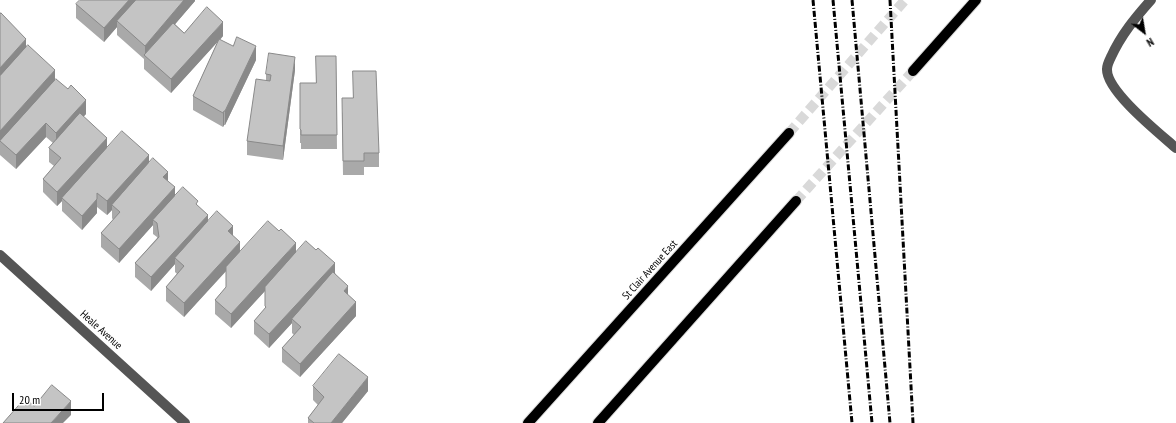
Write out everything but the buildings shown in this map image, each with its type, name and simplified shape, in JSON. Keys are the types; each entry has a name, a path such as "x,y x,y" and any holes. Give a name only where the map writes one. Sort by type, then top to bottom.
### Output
{"main road":[{"path":"913,71 976,0"},
{"name":"St Clair Avenue East","path":"528,423 789,133"},
{"path":"598,423 796,201"}],"street":[{"path":"1151,0 1133,20 1116,46 1106,67 1107,78 1130,107 1176,148"},
{"name":"Heale Avenue","path":"0,255 186,423"}],"tunnel":[{"path":"789,133 905,0"},
{"path":"796,201 913,71"}],"railway":[{"path":"813,0 852,423"},
{"path":"833,0 872,423"},
{"path":"852,0 890,423"},
{"path":"890,0 913,423"}]}
